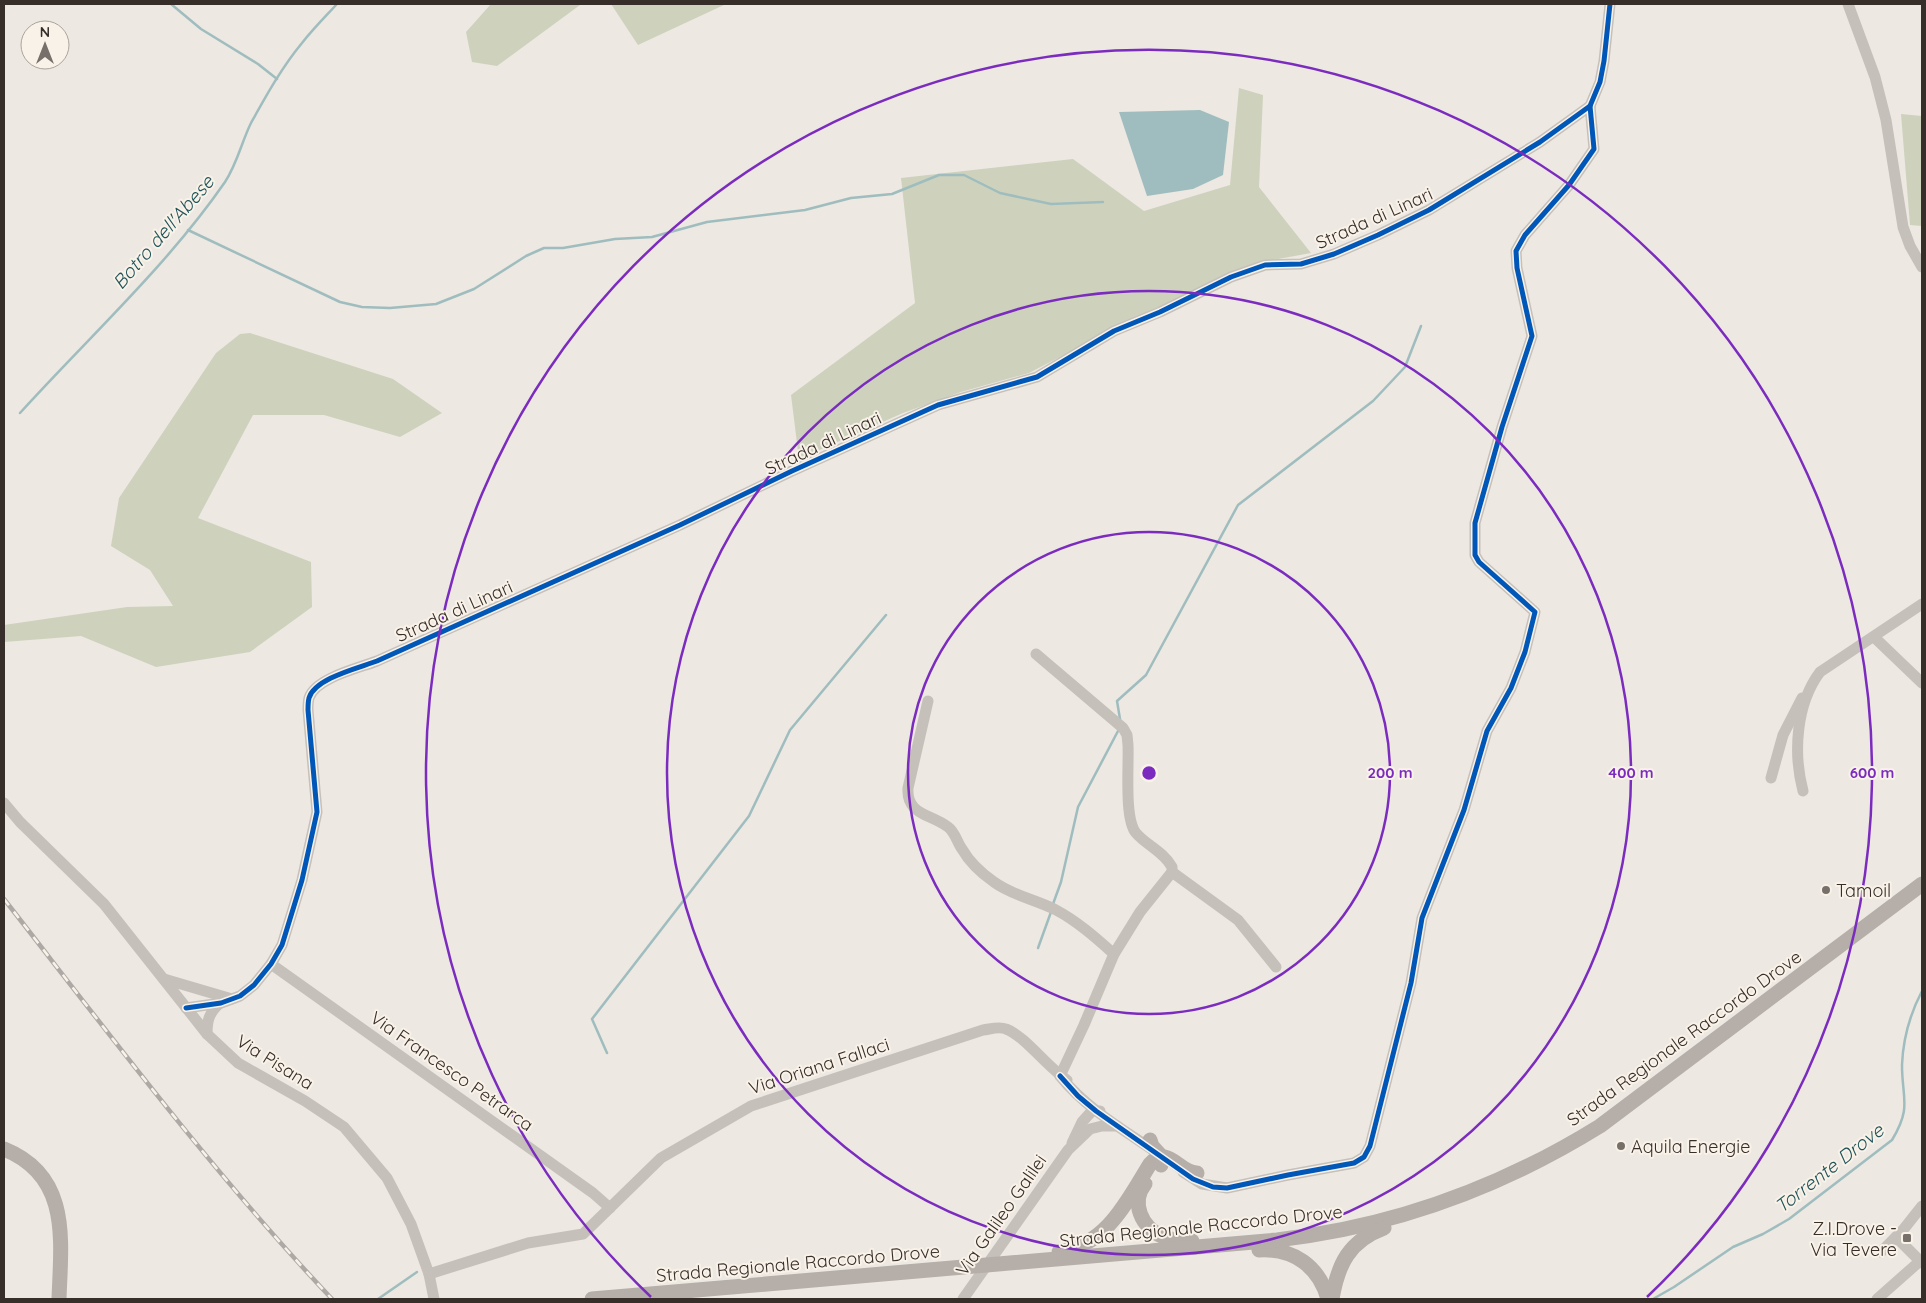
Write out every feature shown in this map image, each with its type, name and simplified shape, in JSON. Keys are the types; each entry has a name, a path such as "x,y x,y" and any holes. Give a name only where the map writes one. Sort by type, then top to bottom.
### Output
{"main road":[{"name":"Strada Regionale Raccordo Drove","path":"592,1299 1276,1240 1336,1232 1399,1217 1465,1195 1534,1163 1600,1126 1922,884"},
{"path":"1144,1139 1162,1157"},
{"path":"1144,1139 1150,1172"},
{"path":"4,1149 14,1153 30,1164 46,1181 54,1196 61,1226 59,1299"},
{"path":"1190,1172 1170,1158 1162,1157 1153,1161 1140,1193 1138,1202 1145,1222 1151,1229 1170,1239 1194,1241 1305,1231 1336,1232"},
{"path":"1150,1172 1190,1172"},
{"path":"944,1270 972,1261 1048,1254 1080,1247 1100,1234 1110,1224 1150,1172"},
{"path":"1332,1299 1340,1267 1347,1254 1359,1242 1379,1230 1443,1210 1465,1195"},
{"path":"1096,1257 1117,1261 1130,1261 1250,1250 1278,1251 1292,1254 1310,1267 1321,1280 1328,1299"}],"street":[{"path":"1083,1096 1190,1172 1215,1182 1236,1185 1354,1163 1364,1157 1370,1146 1409,992 1422,918 1464,810 1487,731 1511,688 1525,652 1535,612 1478,562 1475,555 1475,523 1502,426 1532,336 1517,268 1516,251 1525,235 1569,185 1594,149 1590,106 1600,82 1610,4"},
{"path":"1848,4 1875,77 1886,120 1903,227 1910,246 1922,267"},
{"name":"Strada di Linari","path":"186,1008 227,1001 240,996 254,985 271,964 282,945 290,922 317,812 308,710 310,697 316,688 330,679 377,661 680,525 792,471 938,405 1037,377 1114,331 1160,312 1231,277 1266,266 1301,264 1334,254 1378,236 1463,191 1540,142 1590,106"},
{"path":"1772,778 1783,735 1798,703 1820,672 1922,604"},
{"path":"1874,637 1922,683"},
{"path":"1036,654 1124,728 1128,745 1128,797 1131,825 1134,831 1170,863 1172,872 1238,920 1276,968"},
{"path":"1803,791 1798,766 1799,727 1806,697 1812,684"},
{"path":"928,701 908,788 907,797 910,804 915,809 950,828 971,864 994,882 1012,893 1052,908 1094,936 1114,954"},
{"name":"Via Pisana","path":"4,803 20,822 104,904 207,1034 238,1063 305,1101 344,1127 387,1178 411,1224 429,1274 434,1299"},
{"path":"1057,1072 1084,1025 1114,954 1140,912 1172,872"},
{"name":"Via Francesco Petrarca","path":"271,964 593,1192 610,1208"},
{"path":"164,980 200,990 227,1001"},
{"path":"186,1008 190,996 200,990"},
{"name":"Strada di Linari","path":"207,1034 210,1012 227,1001"},
{"name":"Via Oriana Fallaci","path":"429,1274 528,1243 583,1234 661,1158 751,1106 983,1030 1005,1028 1015,1034 1083,1096"},
{"path":"1083,1096 1096,1111 1117,1126 1144,1139"},
{"path":"1083,1096 1085,1127"},
{"path":"1085,1127 1096,1116 1096,1111"},
{"path":"1096,1111 1103,1112 1144,1139"},
{"path":"1085,1127 1117,1126"},
{"name":"Via Galileo Galilei","path":"964,1299 1085,1127"},
{"path":"1880,1252 1896,1237 1922,1206"},
{"path":"1877,1299 1921,1262 1896,1237"}],"green space":[{"path":"491,4 600,4 580,5 497,66 472,62 466,32"},
{"path":"611,4 726,4 638,45"},
{"path":"1239,88 1263,95 1259,187 1311,253 1257,263 1145,313 1029,373 961,392 903,413 799,459 791,395 915,303 901,178 1073,159 1144,211 1230,185"},
{"path":"1901,114 1922,116 1922,226 1910,225"},
{"path":"250,333 393,379 442,413 400,437 324,415 253,415 198,518 311,562 312,607 250,652 156,667 81,636 4,642 4,625 127,607 173,606 150,570 111,546 119,498 216,353 240,334"}],"water":[{"path":"1200,110 1229,122 1223,175 1193,189 1147,196 1119,112"}],"waterway":[{"path":"171,4 201,29 258,64 277,79"},
{"name":"Botro dell'Abese","path":"20,413 153,272 202,213 229,175 251,123 268,92 295,52 337,4"},
{"path":"188,230 340,302 362,307 390,308 436,304 474,289 526,256 544,248 563,248 615,239 652,237 707,222 805,210 851,198 892,194 939,175 964,175 1000,193 1051,204 1103,202"},
{"path":"1120,719 1117,701 1146,675 1238,505 1373,401 1405,367 1421,326"},
{"path":"607,1053 592,1019 749,816 790,730 886,615"},
{"path":"1053,904 1061,882 1078,807 1118,731"},
{"path":"1038,948 1051,912"},
{"name":"Torrente Drove","path":"1653,1299 1733,1247 1763,1234 1789,1219 1892,1140 1904,1111 1902,1065 1906,1036 1914,1009 1922,991"},
{"path":"378,1299 417,1272"}],"railway":[{"path":"4,899 163,1103 245,1202 332,1299"}],"cycle path":[{"path":"186,1008 221,1003 240,996 254,985 271,964 282,945 302,880 317,812 308,707 309,698 313,691 328,679 377,661 680,525 792,471 938,405 1037,377 1114,331 1160,312 1231,277 1265,265 1301,264 1334,254 1429,210 1540,142 1590,106 1600,82 1610,4"},
{"path":"1060,1076 1078,1096 1096,1111 1193,1179 1213,1187 1227,1188 1354,1163 1364,1157 1370,1146 1411,983 1422,918 1464,810 1487,731 1511,688 1525,652 1535,612 1479,562 1475,555 1475,523 1502,427 1532,336 1517,268 1516,251 1525,235 1569,185 1594,149 1590,106"}],"place":[{"name":"Tamoil","path":"1826,890"},
{"name":"Aquila Energie","path":"1621,1146"},
{"name":"Z.I.Drove - Via Tevere","path":"1907,1238"}]}
